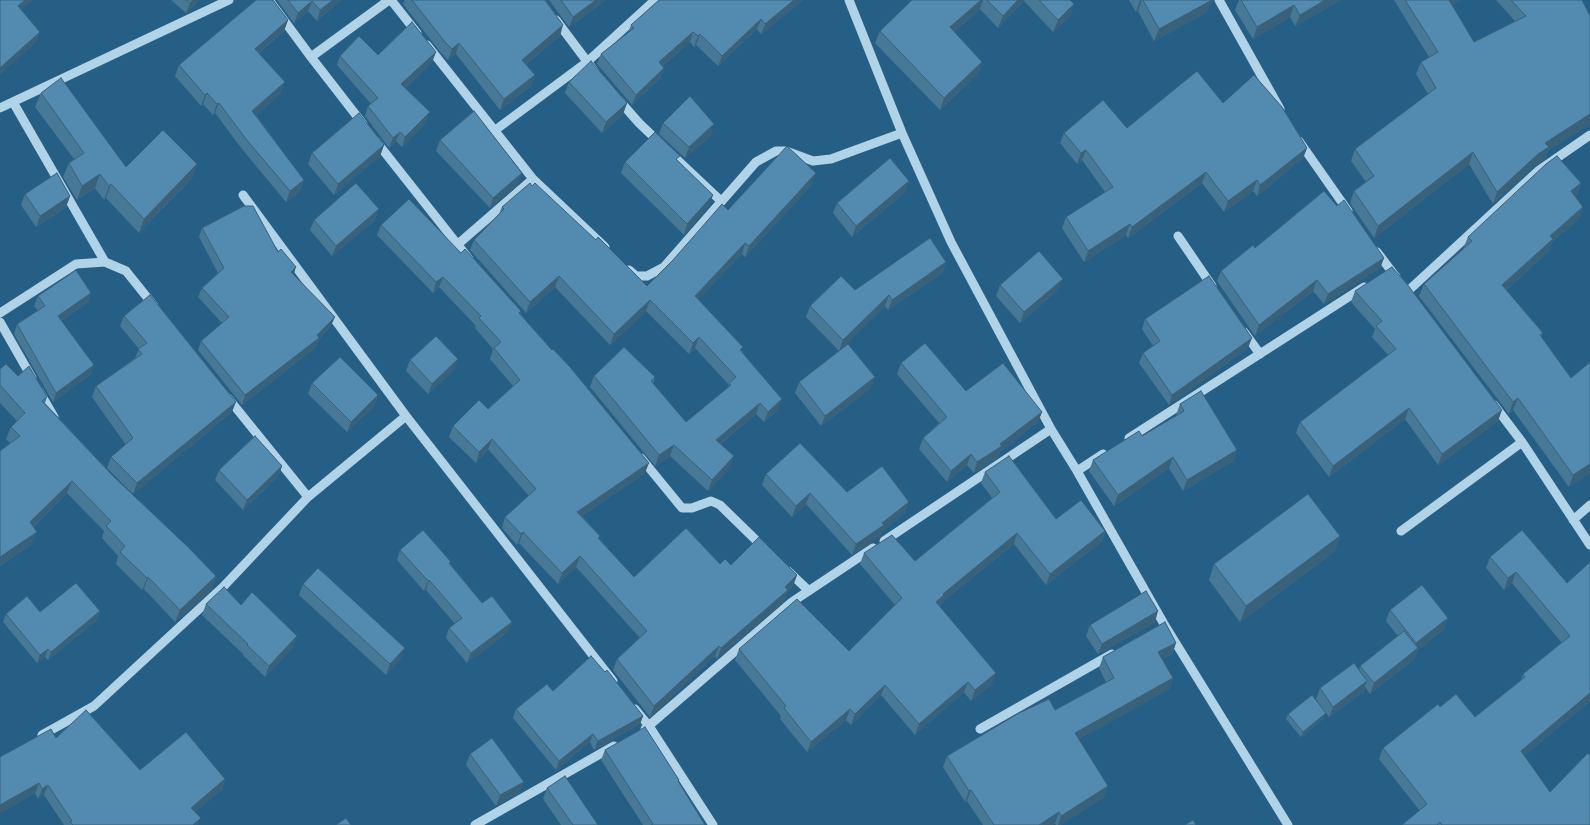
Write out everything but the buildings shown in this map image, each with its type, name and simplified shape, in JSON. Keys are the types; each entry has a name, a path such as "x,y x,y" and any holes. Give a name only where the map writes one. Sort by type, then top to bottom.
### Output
{"street":[{"path":"0,108 229,0"},
{"path":"269,0 457,245 477,268"},
{"path":"311,56 390,0 533,179 636,276 646,276 664,267 756,162 776,151 786,151 813,161 831,159 902,133"},
{"path":"494,131 587,62 655,0"},
{"path":"849,0 902,133 951,242 1052,430 1077,471 1159,626 1288,825"},
{"path":"1219,0 1286,119"},
{"path":"553,16 598,76"},
{"path":"610,89 639,123 721,201"},
{"path":"13,102 105,262"},
{"path":"1408,291 1538,171 1590,134"},
{"path":"1295,136 1351,215"},
{"path":"457,245 533,179"},
{"path":"243,195 406,416 618,688"},
{"path":"1178,236 1216,291"},
{"path":"1373,247 1381,276 1408,291 1414,299"},
{"path":"0,313 76,264 105,262 126,271 162,316"},
{"path":"1118,444 1381,276"},
{"path":"0,322 56,421 62,428"},
{"path":"1238,322 1260,354"},
{"path":"223,391 308,497"},
{"path":"1486,394 1522,442 1590,545"},
{"path":"34,739 94,706 308,497 406,416"},
{"path":"640,731 649,726 792,602 1052,430"},
{"path":"1400,531 1522,442"},
{"path":"632,447 682,508 692,508 711,501 720,504 768,551"},
{"path":"1077,471 1110,450"},
{"path":"1573,520 1590,505"},
{"path":"781,564 809,591"},
{"path":"980,729 1123,648"},
{"path":"630,703 649,726 713,825"},
{"path":"475,825 622,741"}]}
